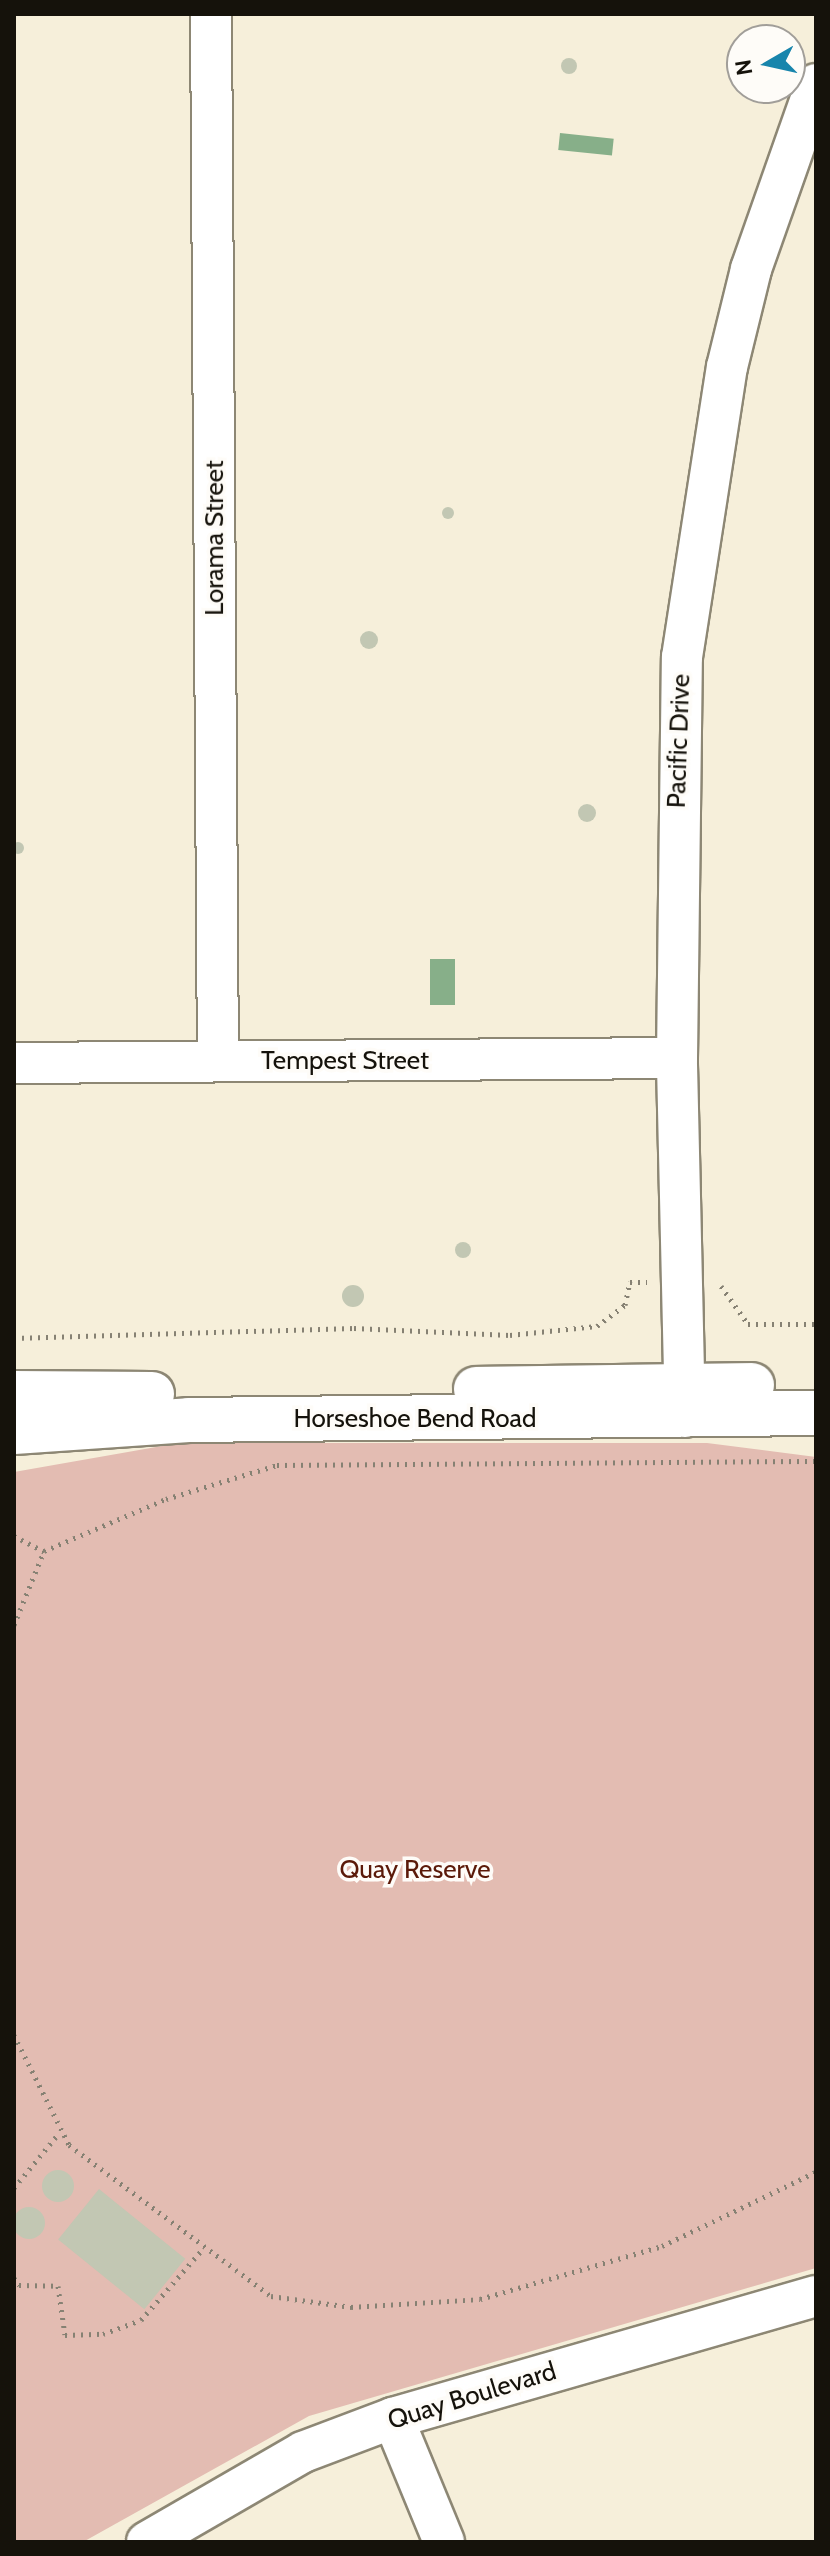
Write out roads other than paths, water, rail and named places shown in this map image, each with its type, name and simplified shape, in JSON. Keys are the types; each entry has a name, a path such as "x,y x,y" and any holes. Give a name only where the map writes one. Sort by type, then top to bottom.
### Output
{"street":[{"name":"Lorama Street","path":"211,14 218,1061"},
{"name":"Pacific Drive","path":"684,1401 677,1058 676,803 687,604 730,353 816,84"},
{"name":"Tempest Street","path":"14,1063 677,1058"},
{"name":"Horseshoe Bend Road","path":"14,1432 189,1420 684,1401 816,1385"},
{"name":"Horseshoe Bend Road","path":"14,1393 684,1401 816,1413"},
{"name":"Quay Boulevard","path":"147,2542 303,2452 393,2418 816,2296"},
{"path":"393,2418 444,2542"}],"park label":[{"name":"Quay Reserve","path":"415,1870"}]}
